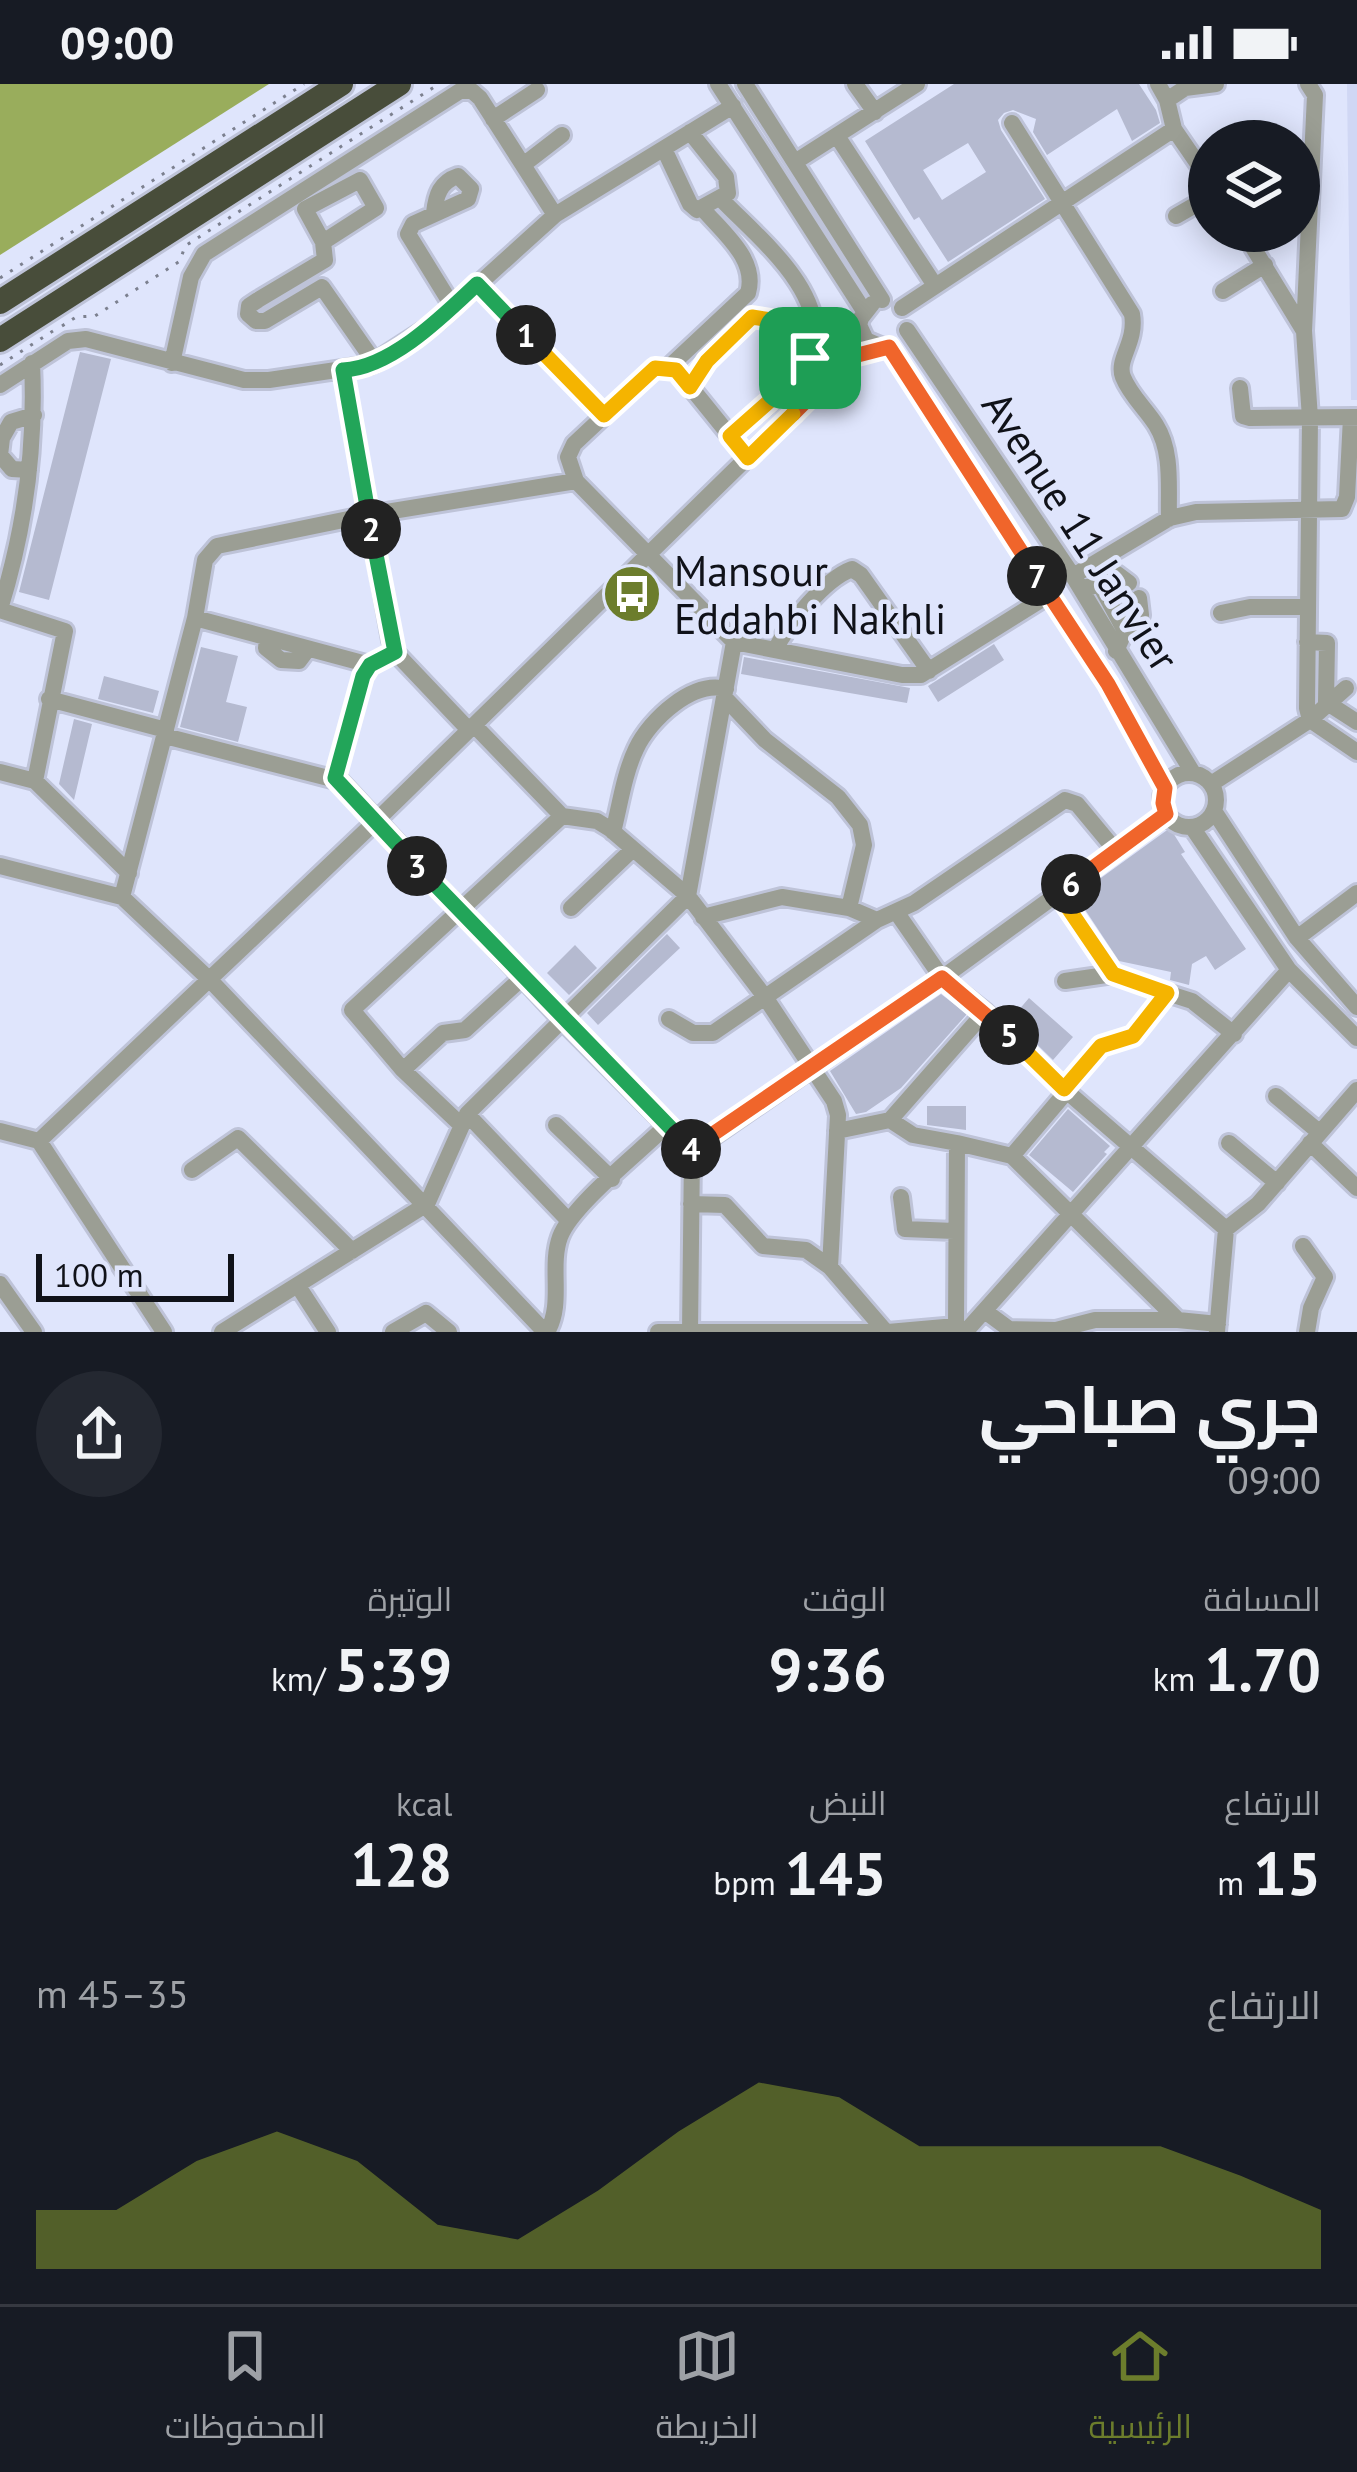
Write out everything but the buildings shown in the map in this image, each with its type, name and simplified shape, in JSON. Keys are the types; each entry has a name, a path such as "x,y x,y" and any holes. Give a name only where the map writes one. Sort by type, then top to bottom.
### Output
{"highway":[{"path":"0,302 341,84"},
{"path":"0,340 400,84"}],"street":[{"path":"718,84 862,319 866,340 884,348"},
{"path":"745,84 882,300 902,308"},
{"path":"855,84 875,112"},
{"path":"796,162 875,112 891,91 917,84"},
{"path":"1188,149 1174,129 1162,92 1216,84"},
{"path":"1308,84 1315,95 1304,331 1310,418 1305,692 1310,720 1357,752"},
{"path":"493,118 537,90"},
{"path":"172,363 197,260 460,91 472,92 493,118 555,215"},
{"path":"0,386 68,340 86,339 263,381 374,363 453,307 555,215 733,106"},
{"path":"1012,123 1132,314 1134,335 1121,359 1120,373 1154,421 1167,449 1168,519"},
{"path":"902,308 1174,129"},
{"path":"690,132 726,177 728,193 702,208"},
{"path":"523,165 562,135"},
{"path":"837,136 934,284"},
{"path":"664,149 690,205 702,208 740,250 752,281 748,293 669,367 655,368 570,452 576,481 734,642 921,675 1049,595"},
{"path":"316,180 345,228"},
{"path":"323,242 376,208 364,181 305,209 323,242 325,260 258,300 248,314 265,321 322,287 374,363"},
{"path":"721,199 772,248 797,282 814,324 810,358 790,383 730,436"},
{"path":"1176,216 1188,209"},
{"path":"434,213 413,224 408,234 453,307"},
{"path":"1257,252 1304,331"},
{"path":"1222,291 1265,265"},
{"path":"477,284 604,415"},
{"path":"39,1141 375,822 850,357 862,319 882,300"},
{"path":"850,357 901,341 907,330 902,308"},
{"path":"690,387 707,361 752,317 771,320 810,358"},
{"name":"Avenue 11 Janvier","path":"907,330 1084,583 1116,651 1193,773"},
{"name":"Avenue 11 Janvier","path":"884,348 1108,684 1165,788"},
{"path":"32,363 34,415 27,499 0,609 65,632 35,781"},
{"path":"669,367 748,458"},
{"path":"343,370 395,652 562,816 597,821 688,896 814,1066 834,1101 837,1130 830,1267"},
{"path":"1084,583 1168,519 1196,512 1310,512 1346,505 1354,417 1245,417 1240,388"},
{"path":"29,470 12,469 0,455 11,422 34,415"},
{"path":"122,897 206,560 217,546 368,515 576,481"},
{"path":"775,650 788,625 839,574 852,569 929,671"},
{"path":"1084,583 1120,574 1134,591 1141,615 1125,631 1116,651"},
{"path":"1084,583 1125,631"},
{"path":"1221,613 1250,607 1307,607"},
{"path":"195,618 370,665"},
{"path":"222,1332 427,1204 464,1119 688,896 734,642"},
{"path":"1306,642 1328,645 1326,702"},
{"path":"335,778 358,687 370,665 395,652"},
{"path":"613,832 635,750 643,737 693,691 703,686 725,693 765,740 838,797 860,825 864,844 849,908"},
{"path":"1211,784 1310,720 1346,688"},
{"path":"49,699 335,778 692,1151 690,1331"},
{"path":"1326,702 1357,722"},
{"path":"0,772 35,781 129,873"},
{"path":"1193,773 1211,784 1214,811 1205,822 1180,826 1166,814 1165,788 1172,779 1193,773"},
{"path":"669,1019 692,1033 713,1034 877,920 897,913 1065,800 1077,804 1116,851"},
{"path":"1214,811 1297,938 1357,1007"},
{"path":"692,1151 942,978 1166,814"},
{"path":"562,816 352,1010 404,1070 464,1119 568,1220"},
{"path":"1192,827 1289,970 1357,1038"},
{"path":"571,908 632,850"},
{"path":"0,866 122,897 210,980 546,1332 554,1317 558,1244 568,1220 666,1126"},
{"path":"1058,893 1113,974"},
{"path":"1297,938 1357,893"},
{"path":"703,916 782,897 849,908 877,920"},
{"path":"897,913 942,978 986,1012 1066,1090 1226,1229"},
{"path":"658,1332 963,1329 986,1312 1075,1214 1289,970"},
{"path":"1066,980 1113,974 1192,1000 1234,1034"},
{"path":"404,1070 443,1034 465,1030 523,977"},
{"path":"1012,1156 1101,1046 1133,1036 1167,993"},
{"path":"837,1130 890,1120 986,1012"},
{"path":"1226,1229 1247,1215 1357,1090"},
{"path":"1276,1096 1357,1188"},
{"path":"890,1120 913,1135 1012,1156 1178,1320"},
{"path":"556,1125 612,1179"},
{"path":"0,1131 39,1141 164,1332"},
{"path":"192,1170 238,1138 352,1251"},
{"path":"957,1143 955,1231 963,1329"},
{"path":"1229,1143 1276,1183"},
{"path":"901,1197 905,1229 955,1231"},
{"path":"691,1204 725,1205 763,1246 806,1250 830,1267 884,1332"},
{"path":"986,1312 1009,1329 1056,1330 1095,1320 1178,1320 1218,1328 1226,1229"},
{"path":"1303,1246 1325,1277 1306,1332"},
{"path":"0,1284 34,1332"},
{"path":"298,1286 328,1332"},
{"path":"393,1332 426,1313 449,1332"}],"path":[{"path":"0,278 304,84"}],"shaded area":[{"path":"1347,84 1357,84 1357,400 1351,400"}],"green space":[{"path":"0,84 269,84 0,255"}],"place":[{"name":"Mansour Eddahbi Nakhli","path":"632,594"}],"route":[{"path":"477,284 604,415 655,368 676,370 690,387 734,330 752,317 771,320 810,358 790,383 730,436 748,458 850,357 889,347 1108,684 1165,788 1166,814 1058,893 1113,974 1167,993 1133,1036 1101,1046 1064,1089 986,1012 942,978 692,1151 335,778 363,676 370,665 395,652 343,370 370,365 428,328 477,284"}]}
